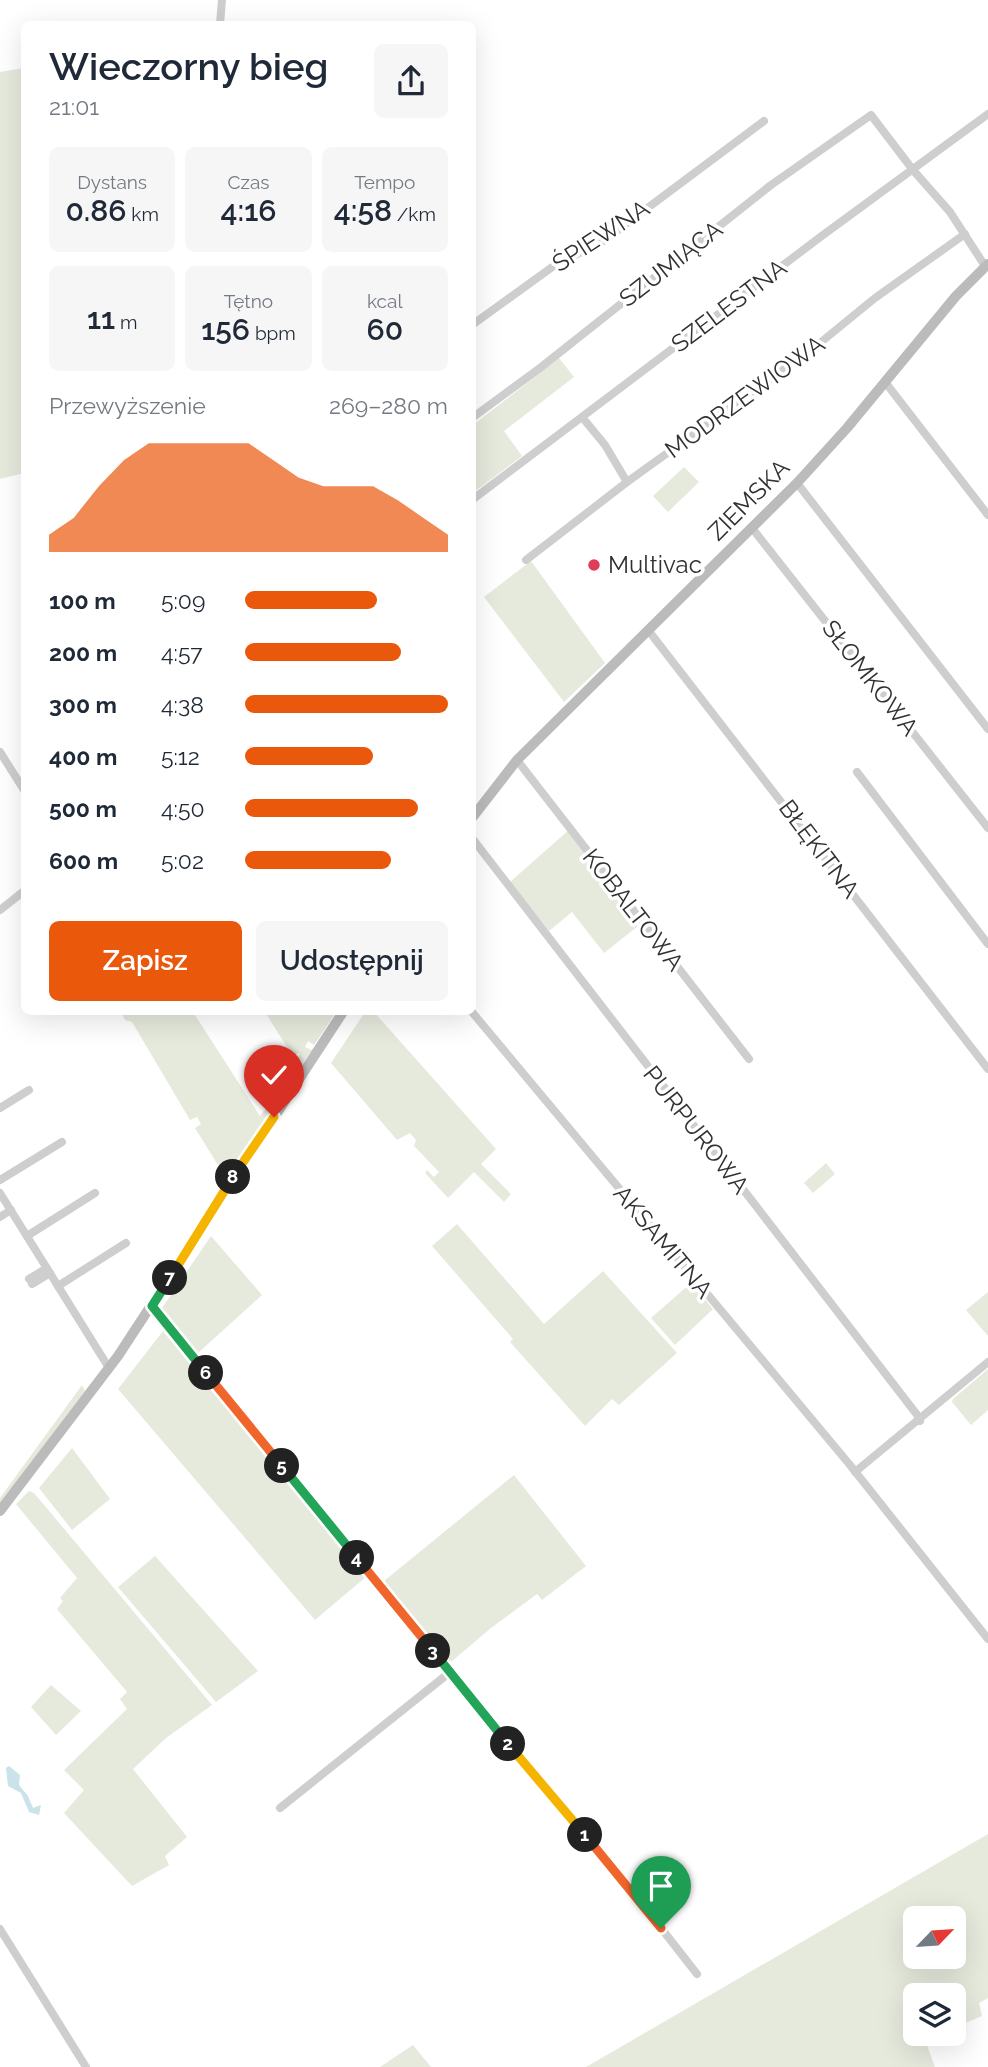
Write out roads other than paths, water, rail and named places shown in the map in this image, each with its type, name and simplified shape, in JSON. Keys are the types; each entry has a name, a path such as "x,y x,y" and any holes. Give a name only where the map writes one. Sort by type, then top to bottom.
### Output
{"street":[{"path":"220,21 222,0"},
{"name":"SZELESTNA","path":"476,497 988,114"},
{"name":"SZUMIĄCA","path":"476,415 540,368 772,185 871,115 913,170"},
{"name":"ŚPIEWNA","path":"476,322 555,265 601,242 764,121"},
{"path":"913,170 950,212 987,265"},
{"name":"MODRZEWIOWA","path":"526,560 627,482 965,234"},
{"name":"ZIEMSKA","path":"476,813 517,760 797,483 956,296 987,265"},
{"path":"885,382 988,515"},
{"path":"582,417 605,445 627,482"},
{"path":"797,483 988,729"},
{"name":"SŁOMKOWA","path":"752,528 988,828"},
{"name":"BŁĘKITNA","path":"648,630 988,1069"},
{"path":"0,752 21,785"},
{"name":"KOBALTOWA","path":"517,760 749,1059"},
{"path":"857,772 988,944"},
{"name":"PURPUROWA","path":"476,843 920,1421"},
{"path":"0,909 21,893"},
{"path":"0,1511 109,1368 152,1306 341,1015"},
{"name":"AKSAMITNA","path":"474,1015 855,1472 988,1639"},
{"path":"0,1108 29,1090"},
{"path":"0,1180 62,1142"},
{"path":"0,1193 6,1208 27,1236 109,1368"},
{"path":"27,1236 95,1193"},
{"path":"0,1217 6,1208"},
{"path":"58,1286 127,1243"},
{"path":"31,1282 48,1271"},
{"path":"152,1306 565,1814 625,1882 697,1974"},
{"path":"855,1472 920,1421 988,1362"},
{"path":"280,1808 444,1677 449,1670"},
{"path":"0,1929 86,2067"}],"water":[{"path":"9,1766 20,1775 19,1785 33,1808 41,1805 39,1815 29,1812 21,1793 8,1786 6,1768"}],"place":[{"name":"Multivac","path":"594,565"}]}
